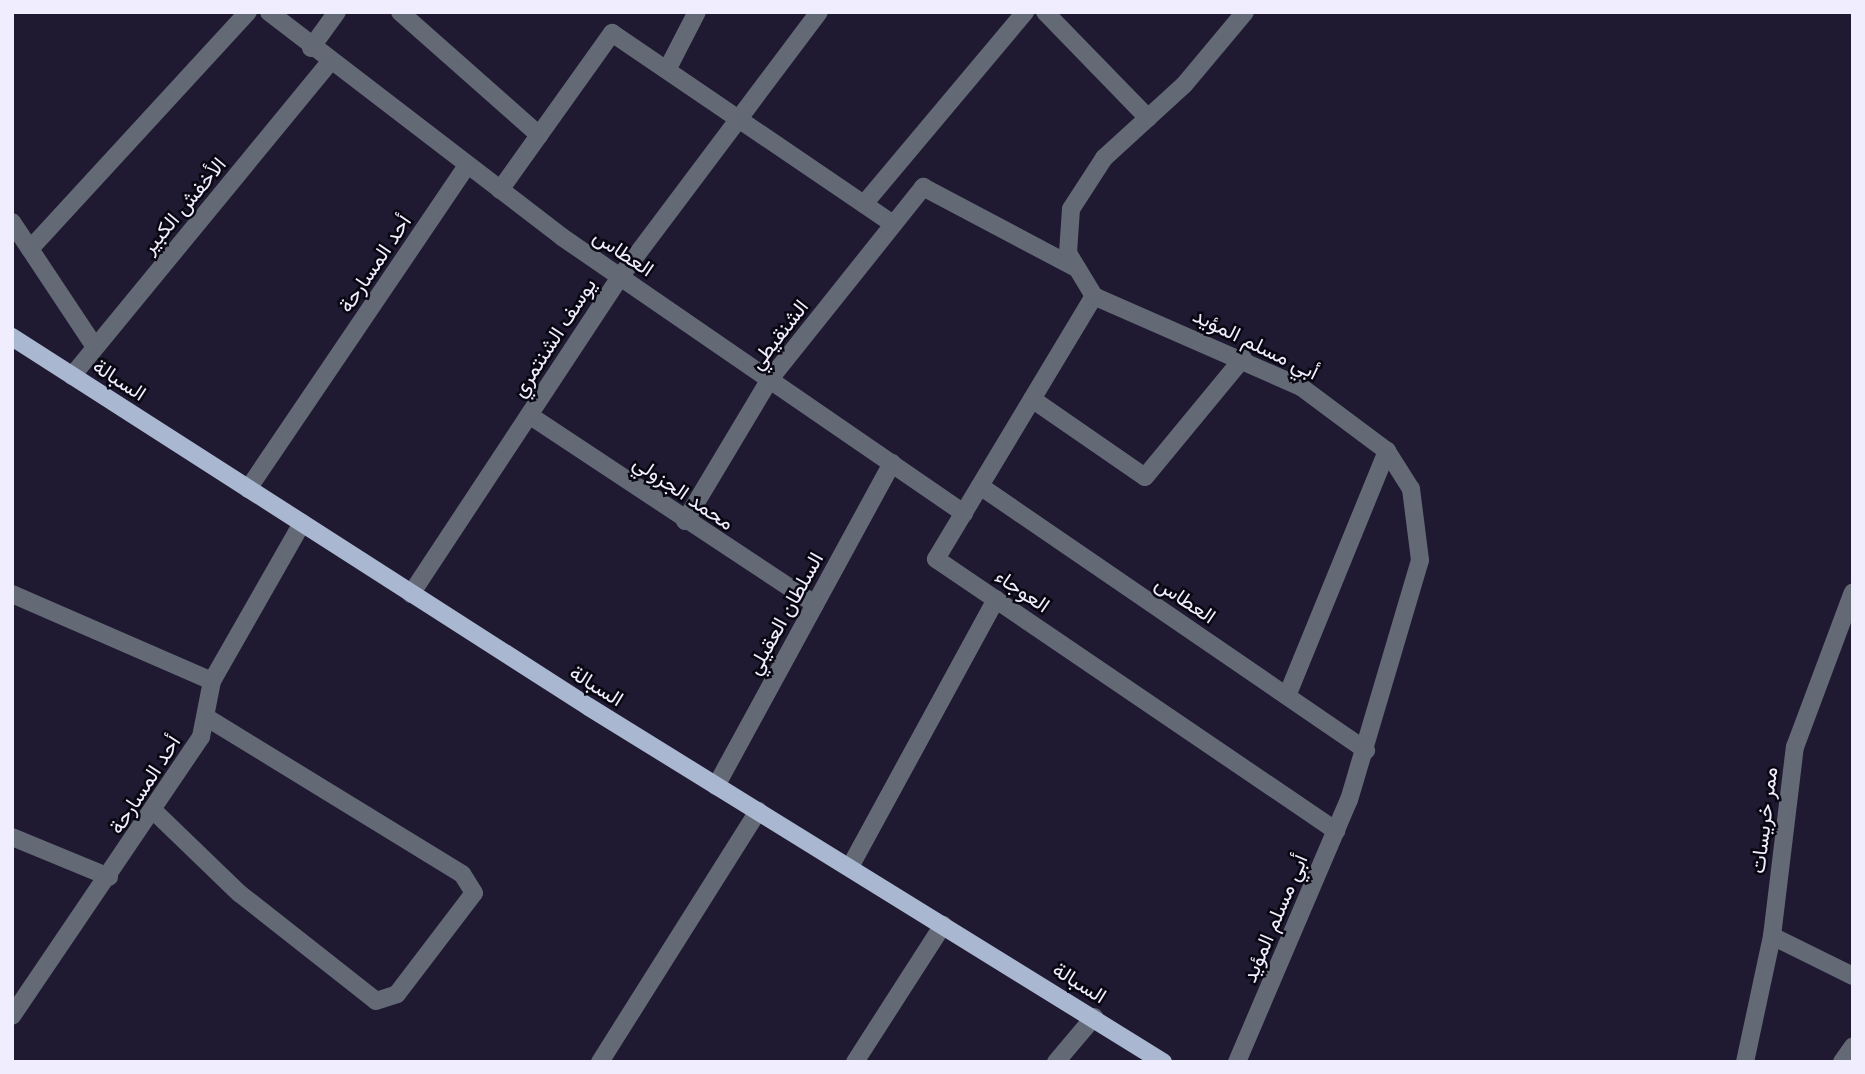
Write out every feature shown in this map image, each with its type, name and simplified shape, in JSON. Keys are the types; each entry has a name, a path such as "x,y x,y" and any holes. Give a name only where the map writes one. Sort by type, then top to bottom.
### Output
{"main road":[{"name":"السبالة","path":"12,337 411,594 1163,1062"}],"street":[{"path":"30,249 248,12"},
{"name":"العطاس","path":"269,12 329,63 620,277 964,513"},
{"path":"311,48 337,12"},
{"path":"400,12 539,135"},
{"path":"667,70 697,12"},
{"name":"يوسف الشنتمري","path":"411,594 620,277 819,12"},
{"path":"864,204 1025,12"},
{"path":"1045,12 1148,118"},
{"path":"1094,296 1068,253 1071,209 1104,158 1148,118 1245,12"},
{"path":"500,190 612,33 894,224"},
{"name":"الأخفش الكبير","path":"72,376 329,63"},
{"name":"أحد المسارحة","path":"248,489 467,166"},
{"name":"الشنقيطي","path":"685,521 770,379 923,187 1077,269"},
{"path":"12,222 94,347"},
{"name":"أبي مسلم المؤيد","path":"1094,296 1243,358 1301,387 1387,451 1411,489 1420,560 1366,750 1336,831 1237,1062"},
{"name":"العوجاء","path":"1094,296 936,559 1336,831"},
{"path":"1032,399 1145,477 1243,358"},
{"name":"محمد الجزولي","path":"529,415 685,521 815,604"},
{"path":"1287,696 1387,451"},
{"name":"السلطان العقيلي","path":"716,786 892,463"},
{"name":"العطاس","path":"980,486 1366,750"},
{"name":"أحد المسارحة","path":"12,1016 155,812 201,737 212,681 302,523"},
{"name":"ممر خريسات","path":"1746,1061 1772,936 1795,747 1853,592"},
{"path":"12,594 212,681"},
{"path":"850,867 996,599"},
{"path":"155,812 239,893 376,1001 397,994 474,893 461,874 206,717"},
{"path":"600,1062 758,811"},
{"path":"12,837 109,877"},
{"path":"855,1062 943,925"},
{"path":"1772,936 1853,976"},
{"path":"1056,1062 1094,1017"},
{"path":"1842,1062 1853,1046"}]}
